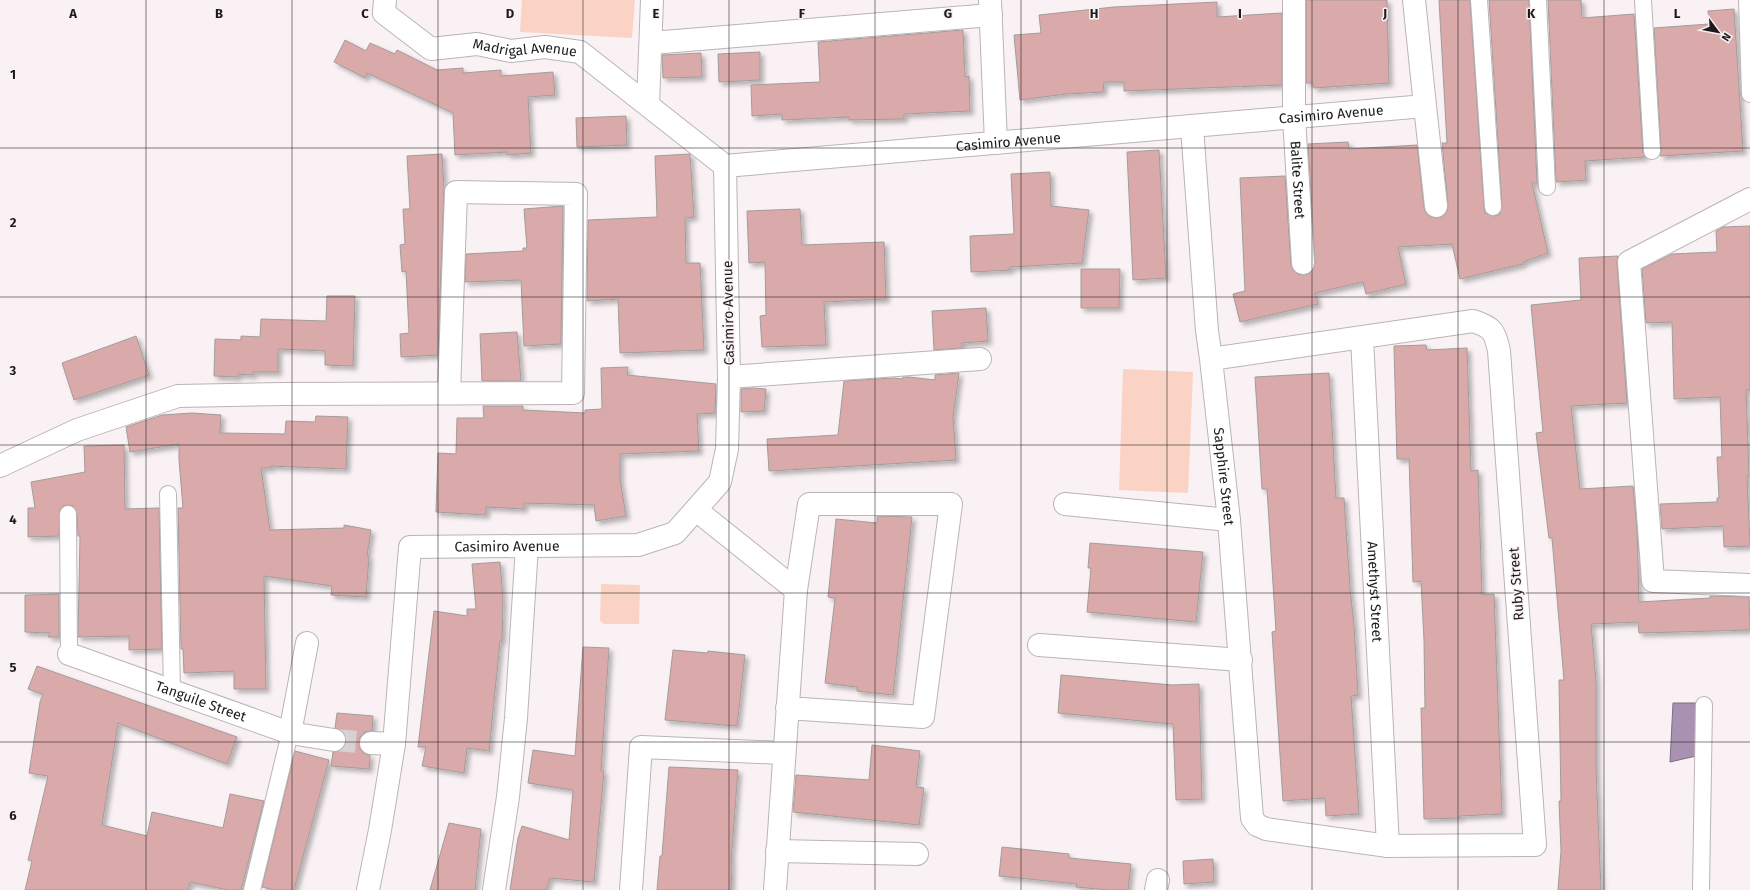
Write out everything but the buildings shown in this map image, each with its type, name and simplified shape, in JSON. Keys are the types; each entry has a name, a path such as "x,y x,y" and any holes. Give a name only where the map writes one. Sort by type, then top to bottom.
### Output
{"street":[{"name":"Madrigal Avenue","path":"386,0 384,13 431,49 477,44 511,51 546,47 580,52 725,166"},
{"path":"648,105 652,0"},
{"name":"Balite Street","path":"1294,0 1294,118 1303,264"},
{"path":"1414,0 1436,206"},
{"path":"650,43 991,8 996,143"},
{"name":"Casimiro Avenue","path":"368,890 380,830 394,744 410,547 638,545 675,533 720,482 727,449 729,377 725,166 1425,106"},
{"name":"Sapphire Street","path":"1192,127 1207,331 1229,520 1252,818 1257,825 1275,831 1388,846"},
{"path":"0,466 77,430 178,396 573,393 576,194 456,192 449,393"},
{"path":"1750,199 1629,262 1654,581 1750,585"},
{"name":"Ruby Street","path":"1362,338 1473,321 1487,326 1496,336 1499,351 1535,846 1388,846"},
{"path":"1211,359 1362,338"},
{"name":"Amethyst Street","path":"1362,338 1388,846"},
{"path":"729,377 980,359"},
{"path":"775,890 786,708 796,590 809,504 951,504 923,717 786,708"},
{"path":"1065,504 1229,520"},
{"path":"696,510 796,590"},
{"path":"494,890 508,797 527,546"},
{"path":"290,733 307,643"},
{"path":"1039,645 1241,660"},
{"name":"Tanguile Street","path":"69,654 290,733 334,740"},
{"path":"371,743 394,744"},
{"path":"631,890 641,747 784,753"},
{"path":"777,851 917,854"}],"lane":[{"path":"1478,0 1493,207"},
{"path":"1538,0 1547,187"},
{"path":"1643,0 1652,151"},
{"path":"1747,0 1750,94"},
{"path":"168,494 172,691"},
{"path":"68,514 69,654"},
{"path":"1701,890 1704,705"},
{"path":"252,890 290,733"}],"shaded area":[{"path":"522,0 635,0 632,38 520,32"},
{"path":"1123,369 1193,372 1188,493 1119,490"},
{"path":"601,584 640,585 639,624 604,624 600,621"},
{"path":"1673,703 1696,703 1696,756 1670,762"}],"tunnel":[{"path":"334,740 371,743"}]}
